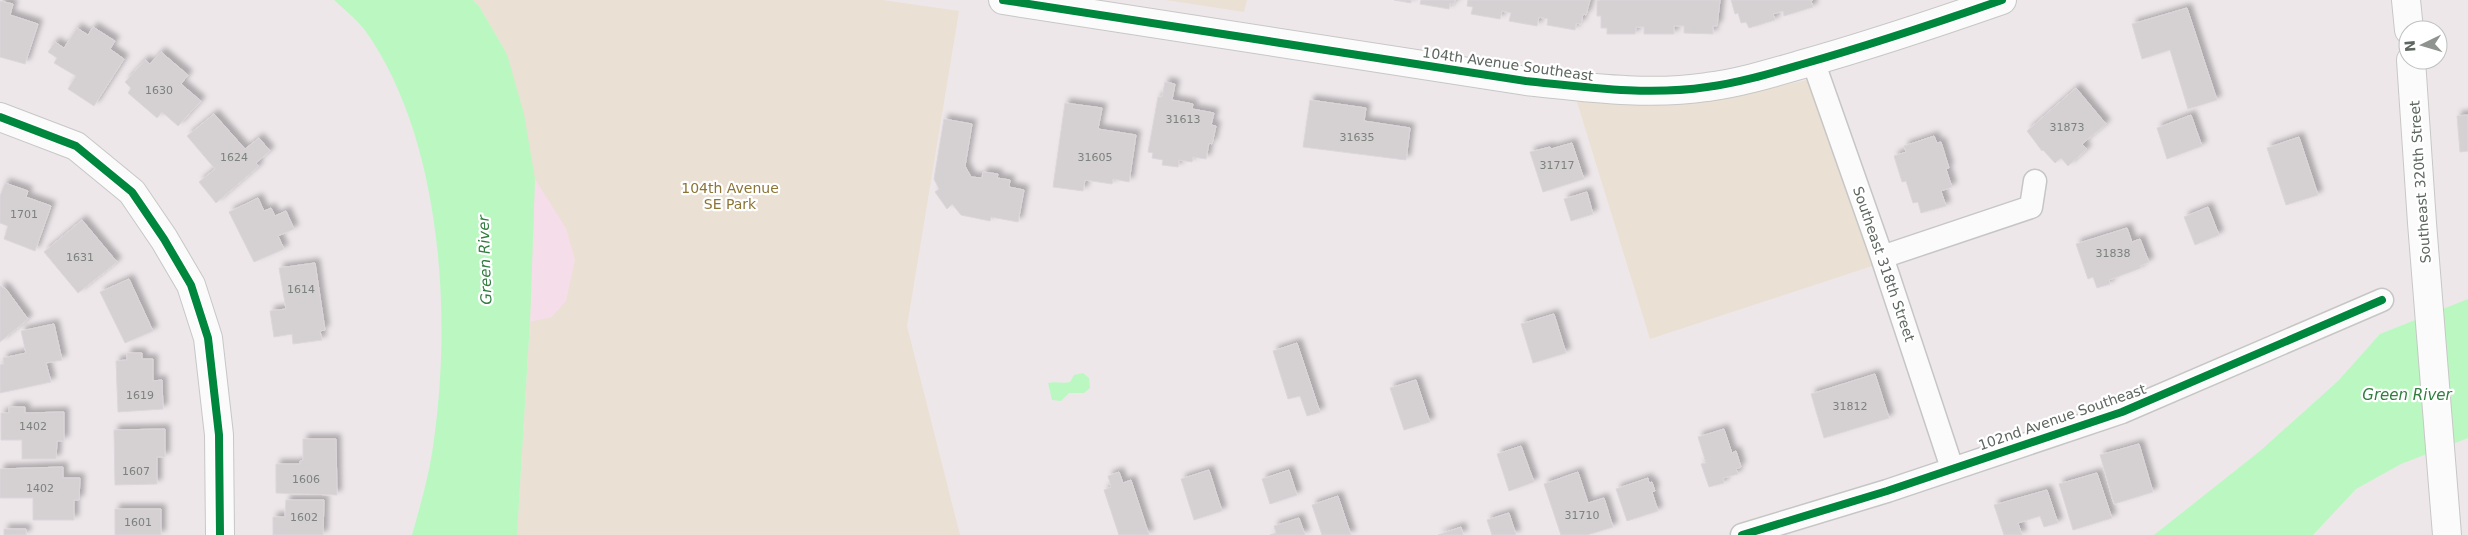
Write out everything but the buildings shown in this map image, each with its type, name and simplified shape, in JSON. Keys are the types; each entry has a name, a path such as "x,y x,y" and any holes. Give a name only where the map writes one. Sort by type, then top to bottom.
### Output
{"street":[{"name":"104th Avenue Southeast","path":"1003,0 1526,81 1604,89 1707,87 1813,61 2002,0"},
{"path":"2406,0 2408,20"},
{"name":"Southeast 318th Street","path":"1813,61 1882,257 1952,468"},
{"name":"Southeast 320th Street","path":"2412,70 2428,304 2447,531"},
{"path":"0,117 76,146 132,192 164,239 191,285 208,338 219,435 220,535"},
{"path":"1882,257 2031,207 2035,181"},
{"name":"102nd Avenue Southeast","path":"1742,535 1887,490 2122,412 2382,300"}],"green space":[{"name":"104th Avenue SE Park","path":"473,0 882,0 959,11 907,326 960,535 517,535 530,322 507,54 479,6"},
{"path":"1166,0 1247,0 1244,12"},
{"path":"1807,80 1872,266 1650,339 1577,102 1686,101 1735,96"}],"sand":[{"path":"535,179 566,228 575,260 566,301 552,317 530,322"}],"water":[{"path":"334,0 473,0 479,6 507,54 524,114 535,179 530,322 517,535 412,535 430,463 439,390 441,337 440,282 435,227 425,172 410,120 390,72 364,29"},
{"name":"Green River","path":"2468,299 2468,438 2401,464 2356,489 2313,535 2154,535 2260,451 2338,381 2380,334"},
{"path":"1083,373 1089,378 1090,388 1084,393 1069,393 1061,401 1052,400 1048,383 1070,382 1074,375"}],"cycle path":[{"path":"1003,0 1526,81 1639,91 1684,90 1719,85 1767,74 1828,57 2002,0"},
{"path":"0,117 76,146 132,192 164,239 191,285 208,338 219,435 220,535"},
{"path":"1742,535 1887,491 2122,412 2382,300"}]}
